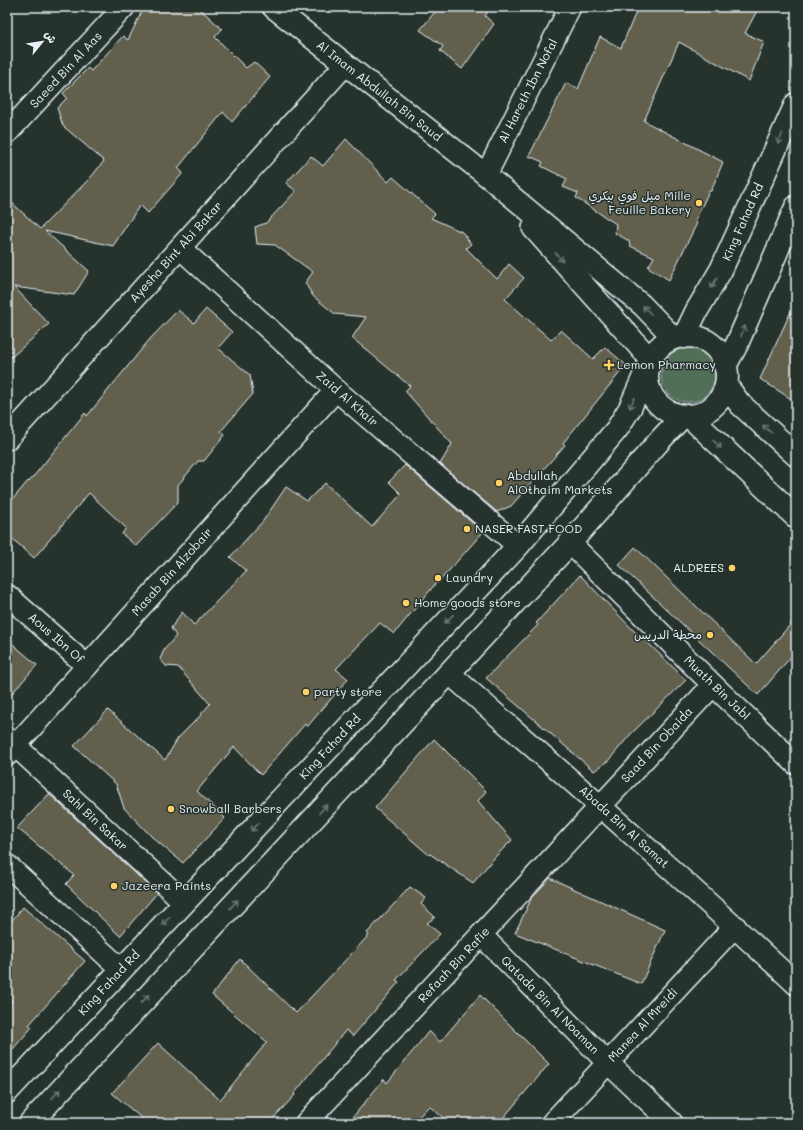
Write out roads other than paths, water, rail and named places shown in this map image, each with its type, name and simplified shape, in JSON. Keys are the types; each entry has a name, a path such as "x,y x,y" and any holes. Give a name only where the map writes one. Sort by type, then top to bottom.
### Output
{"street":[{"name":"Saeed Bin Al Aas","path":"7,133 124,7"},
{"name":"Al Imam Abdullah Bin Saud","path":"273,7 486,175 679,337"},
{"name":"Al Hareth Ibn Nofal","path":"486,175 568,8"},
{"name":"Ayesha Bint Abi Bakar","path":"7,439 345,65"},
{"name":"King Fahad Rd","path":"679,337 721,270 796,104"},
{"name":"Al Imam Abdullah Bin Saud","path":"486,175 649,364"},
{"path":"796,206 737,344 725,376 722,395 716,404 703,413 686,416 677,415 666,410 656,402 650,391 647,379 649,364 656,351 662,345 679,337 703,340 713,346 720,355 725,376 740,404 796,455"},
{"name":"Zaid Al Khair","path":"180,248 336,390 518,546"},
{"name":"King Fahad Rd","path":"7,1092 518,546 617,430 630,408 649,364"},
{"name":"Masab Bin Alzobair","path":"10,747 88,666 336,390"},
{"path":"686,416 796,517"},
{"path":"30,1123 570,543 662,438 686,416"},
{"name":"Muath Bin Jabl","path":"570,543 713,685 796,764"},
{"name":"Aous Ibn Of","path":"7,595 88,666"},
{"name":"Abada Bin Al Samat","path":"449,673 601,806 796,984"},
{"name":"Saad Bin Obaida","path":"601,806 713,685"},
{"name":"Sahl Bin Sakar","path":"10,747 184,902"},
{"name":"Refaah Bin Rafie","path":"306,1123 601,806"},
{"path":"7,865 121,970"},
{"name":"Manea Al Mreidi","path":"552,1123 734,926"},
{"name":"Qatada Bin Al Noaman","path":"482,935 608,1063 672,1123"}],"place":[{"name":"ميل فوي بيكري Mille Feuille Bakery","path":"699,203"},
{"name":"Lemon Pharmacy","path":"609,365"},
{"name":"Abdullah AlOthaim Markets","path":"499,483"},
{"name":"NASER FAST FOOD","path":"467,529"},
{"name":"ALDREES","path":"732,568"},
{"name":"Laundry","path":"438,578"},
{"name":"Home goods store","path":"406,603"},
{"name":"محطة الدريس","path":"710,635"},
{"name":"party store","path":"306,692"},
{"name":"Snowball Barbers","path":"171,809"},
{"name":"Jazeera Paints","path":"114,886"}]}
